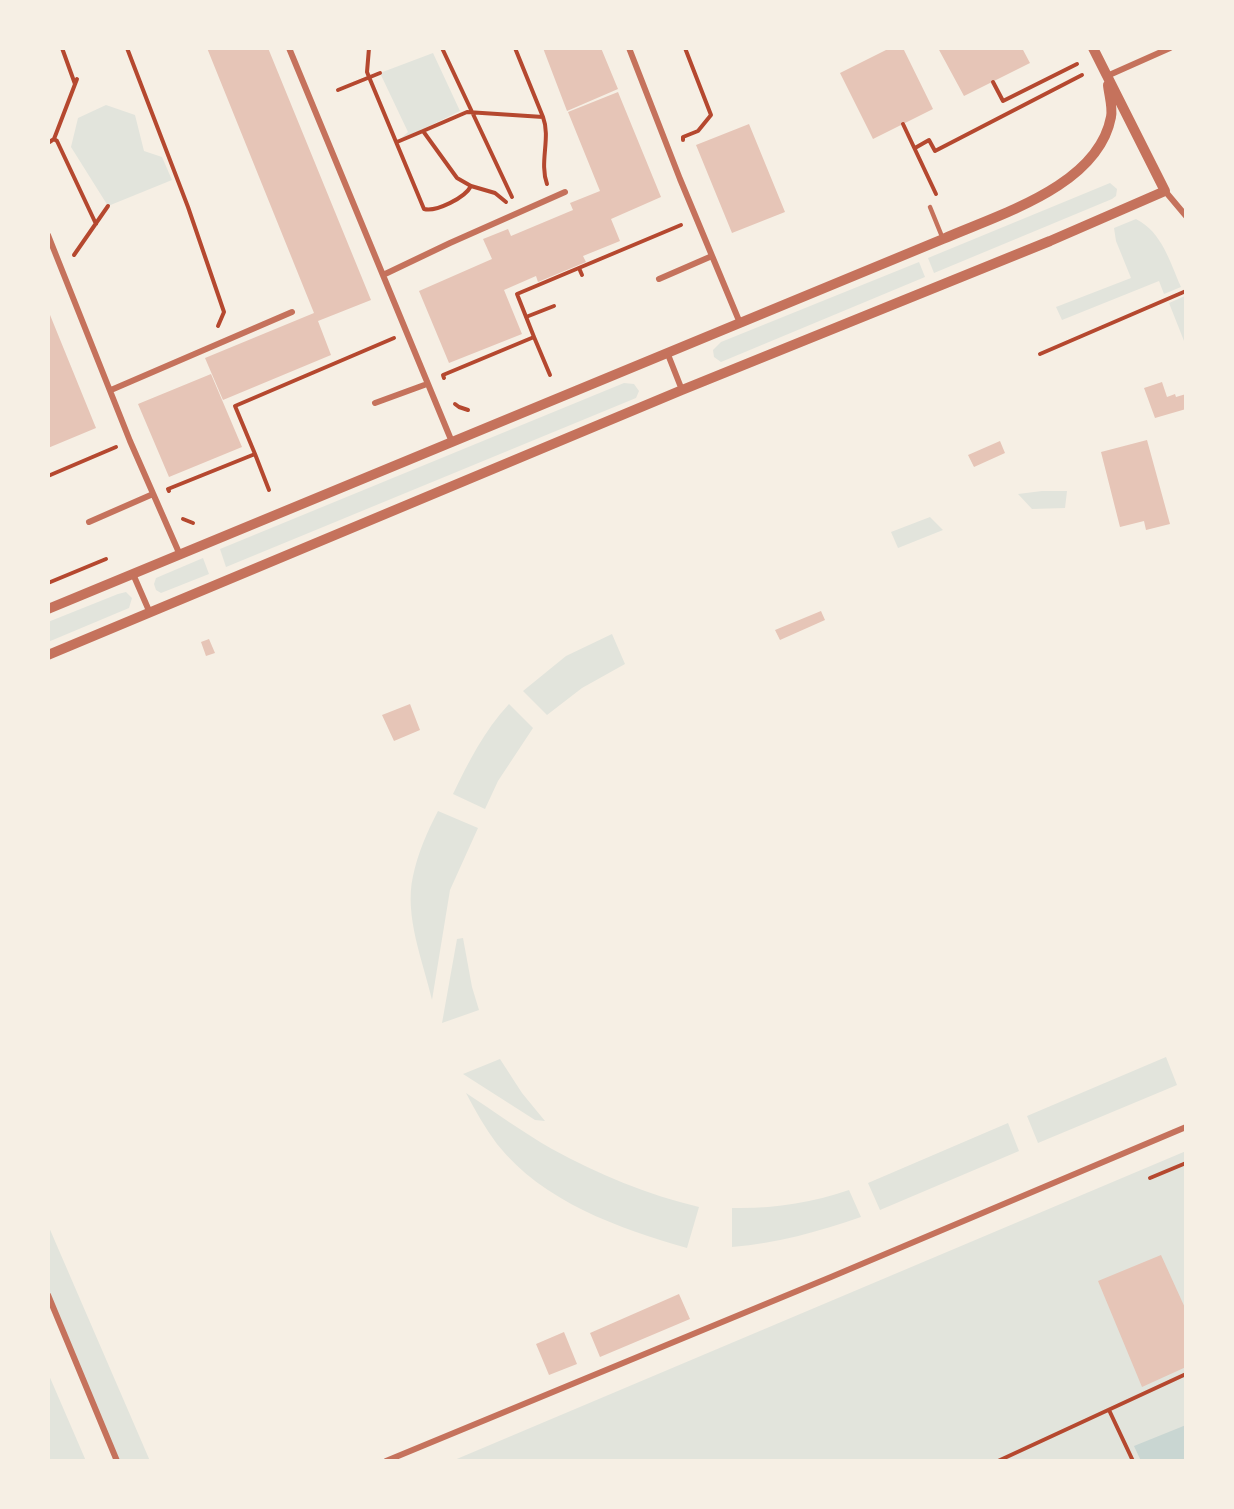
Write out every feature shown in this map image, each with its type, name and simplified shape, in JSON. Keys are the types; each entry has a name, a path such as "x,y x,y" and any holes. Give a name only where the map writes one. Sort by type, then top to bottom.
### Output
{"street":[{"path":"289,48 452,442"},
{"path":"629,48 740,323"},
{"path":"1093,48 1165,191 1186,216"},
{"path":"1107,76 1170,48"},
{"path":"48,609 943,239 1062,185 1080,171 1101,144 1112,116 1107,76"},
{"path":"48,655 682,390 976,272 1165,191"},
{"path":"383,275 566,192"},
{"path":"48,235 130,441 180,555"},
{"path":"659,279 712,256"},
{"path":"111,390 291,312"},
{"path":"667,352 682,390"},
{"path":"375,403 427,384"},
{"path":"89,522 153,494"},
{"path":"134,574 150,612"},
{"path":"386,1461 853,1268 1186,1127"},
{"path":"48,1295 117,1461"}],"lane":[{"path":"930,207 943,239"}],"path":[{"path":"48,143 54,139 76,82 62,48"},
{"path":"127,48 169,169 188,207 224,312 208,349"},
{"path":"369,48 367,72 424,209 430,210 458,199 469,191 471,186"},
{"path":"442,48 519,213"},
{"path":"515,48 546,125 543,174"},
{"path":"682,137 698,131 711,115 685,48"},
{"path":"993,82 1003,101 1077,64"},
{"path":"338,90 380,73"},
{"path":"915,148 929,140 935,151 1082,75"},
{"path":"397,142 472,112 543,117"},
{"path":"903,124 926,170"},
{"path":"423,131 457,178 471,186 495,193 519,213"},
{"path":"54,139 57,141 96,224"},
{"path":"74,255 108,206"},
{"path":"550,375 517,294 696,218"},
{"path":"579,268 582,275"},
{"path":"1040,354 1186,291"},
{"path":"526,317 554,306"},
{"path":"269,490 235,406 406,333"},
{"path":"443,375 534,337"},
{"path":"438,364 447,384"},
{"path":"454,402 459,407 468,410"},
{"path":"48,476 130,441"},
{"path":"173,499 168,489 255,454"},
{"path":"177,509 183,519 193,523"},
{"path":"48,583 106,559"},
{"path":"1150,1178 1186,1163"},
{"path":"998,1461 1186,1374"},
{"path":"1109,1410 1133,1461"}],"shaded area":[{"path":"433,53 460,111 397,142 408,132 380,73"},
{"path":"106,105 135,115 144,151 162,157 172,180 108,206 71,147 78,118"},
{"path":"1110,183 1117,189 1116,196 1112,199 934,273 928,258"},
{"path":"1136,219 1159,240 1181,287 1164,294 1159,281 1062,320 1056,307 1131,278 1116,241 1114,228"},
{"path":"919,262 925,277 721,362 714,357 713,350 721,342"},
{"path":"1185,296 1186,299 1186,346 1169,303"},
{"path":"624,383 634,384 639,391 636,398 226,567 220,549"},
{"path":"1067,491 1065,508 1032,509 1018,494"},
{"path":"930,517 943,530 898,548 891,532"},
{"path":"203,558 209,574 161,593 156,590 154,584 156,578"},
{"path":"126,592 132,598 129,608 48,642 48,622"},
{"path":"612,634 625,664 582,688 547,715 523,691 566,656"},
{"path":"509,704 533,728 498,781 485,809 453,794 471,758"},
{"path":"438,811 478,828 450,890 432,1000 413,923 411,891 420,851"},
{"path":"463,938 472,987 479,1010 442,1023 457,939"},
{"path":"1166,1057 1177,1085 1038,1143 1027,1116"},
{"path":"500,1059 522,1093 545,1121 535,1120 463,1074"},
{"path":"466,1093 519,1129 587,1167 642,1190 699,1207 687,1248 609,1222 559,1197 536,1182 497,1144"},
{"path":"1008,1123 1019,1151 880,1210 868,1183"},
{"path":"1186,1151 1186,1461 452,1461"},
{"path":"849,1190 861,1217 797,1236 732,1247 732,1208 791,1204"},
{"path":"48,1225 150,1461 117,1461 48,1295"},
{"path":"48,1373 86,1461 48,1461"},
{"path":"1186,1425 1186,1461 1141,1461 1134,1446"}],"building":[{"path":"207,48 268,48 371,300 318,321 331,355 223,400 205,358 314,313"},
{"path":"543,48 601,48 618,89 567,111"},
{"path":"890,48 903,48 933,109 873,139 840,73"},
{"path":"938,48 1022,48 1030,63 964,96"},
{"path":"618,92 661,197 611,219 620,241 583,256 586,262 538,282 536,276 504,290 522,334 449,363 419,291 492,259 483,239 508,229 511,236 573,210 570,203 600,191 568,112"},
{"path":"749,124 785,212 732,233 696,145"},
{"path":"48,310 96,428 48,448"},
{"path":"211,374 242,447 169,477 138,404"},
{"path":"1162,382 1167,397 1186,394 1186,409 1155,418 1144,388"},
{"path":"1147,440 1170,524 1146,530 1144,521 1120,527 1101,452"},
{"path":"1000,441 1005,453 974,467 968,455"},
{"path":"821,611 825,620 780,640 775,630"},
{"path":"209,639 215,653 206,656 201,642"},
{"path":"410,704 420,730 394,741 382,715"},
{"path":"1161,1255 1186,1310 1186,1367 1142,1387 1098,1281"},
{"path":"679,1294 690,1319 600,1357 590,1333"},
{"path":"564,1332 577,1364 549,1375 536,1344"}]}
